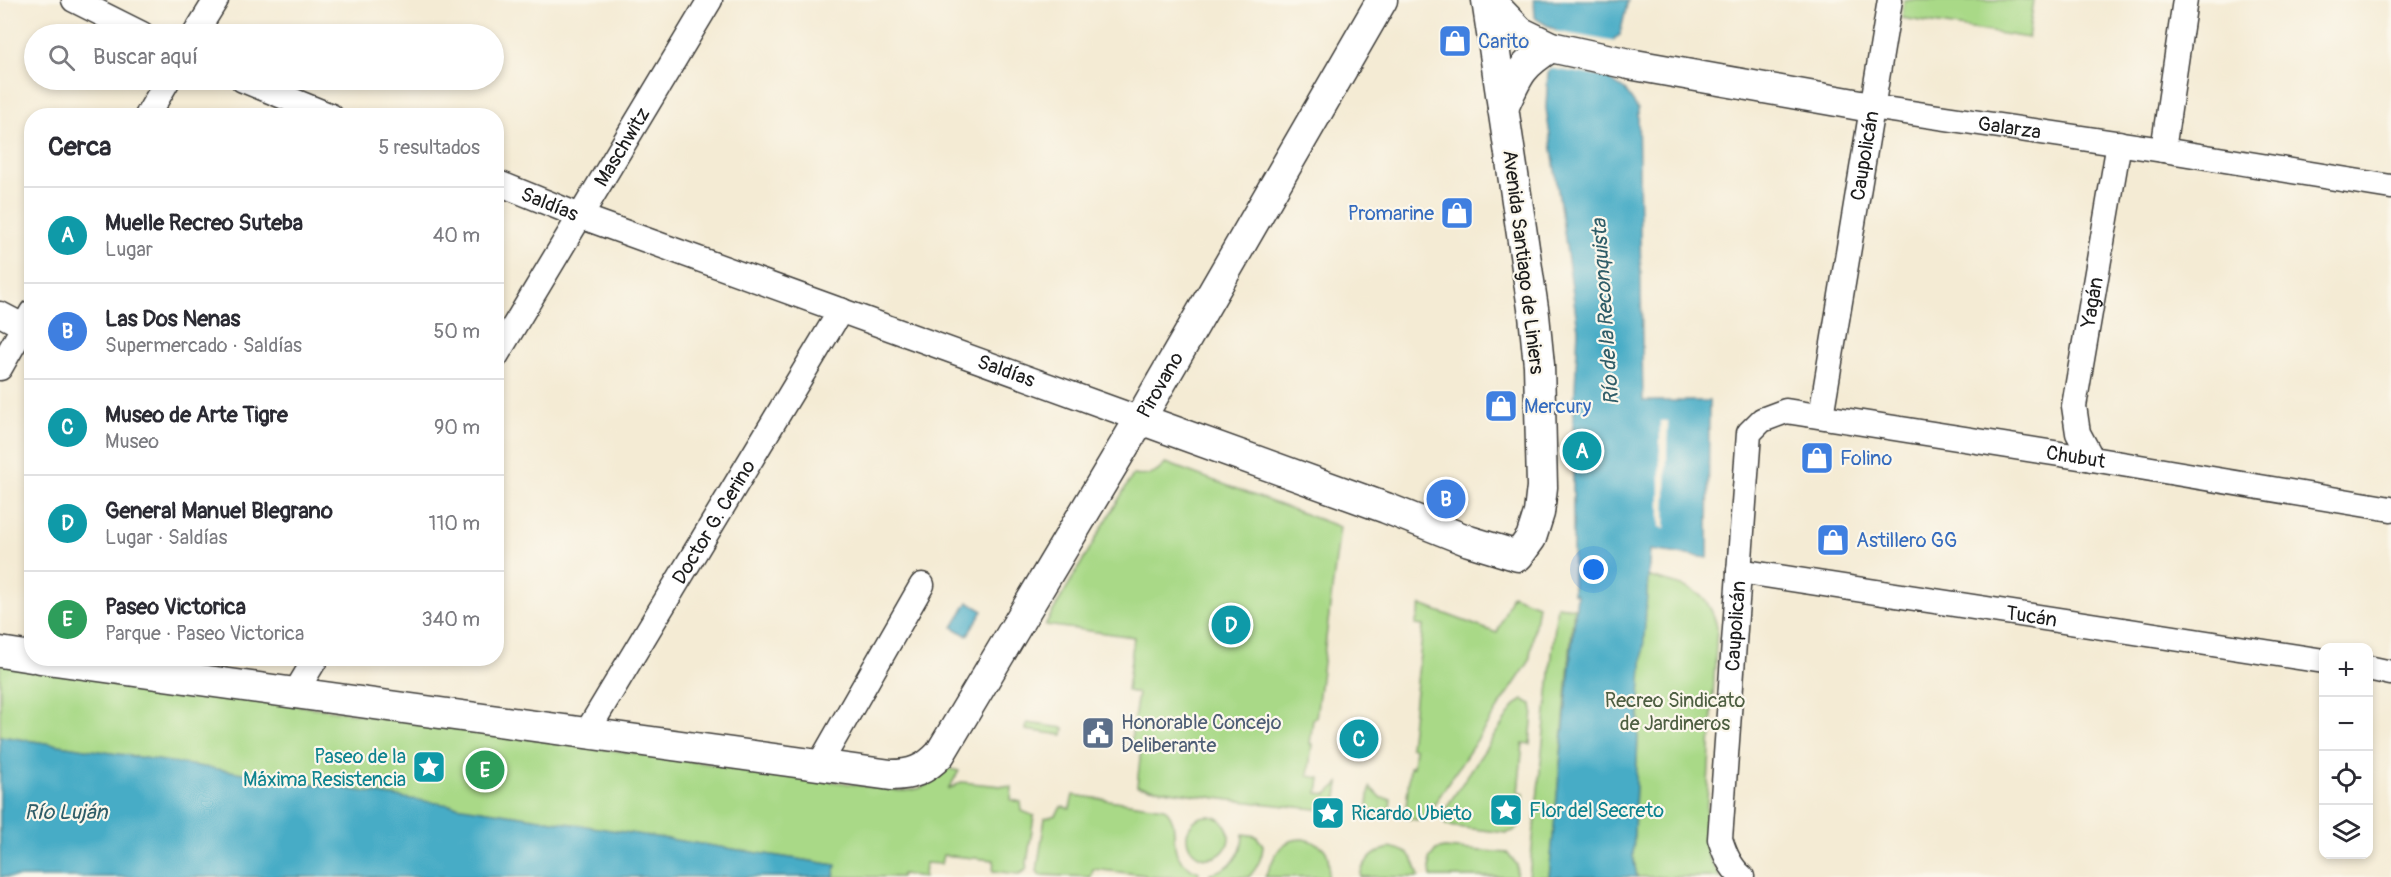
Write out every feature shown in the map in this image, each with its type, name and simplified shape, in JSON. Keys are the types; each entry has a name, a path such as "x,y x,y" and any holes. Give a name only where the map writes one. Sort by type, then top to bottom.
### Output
{"street":[{"path":"74,0 122,24"},
{"path":"201,24 216,0"},
{"name":"Maschwitz","path":"504,343 710,0"},
{"name":"Pirovano","path":"819,765 898,775 917,772 930,764 939,754 1140,419 1382,0"},
{"name":"Avenida Santiago de Liniers","path":"1488,0 1520,32 1551,47 1629,64"},
{"name":"Avenida Santiago de Liniers","path":"1488,0 1534,315 1539,365 1542,487 1539,513 1531,538 1518,556"},
{"name":"Caupolicán","path":"1821,416 1890,0"},
{"path":"2163,150 2185,0"},
{"path":"1503,108 1520,70 1551,47"},
{"name":"Galarza","path":"1629,64 1872,107 2119,143 2391,187"},
{"path":"152,108 162,90"},
{"path":"267,90 311,108"},
{"name":"Yagán","path":"2092,459 2078,433 2074,406 2119,143"},
{"name":"Saldías","path":"504,186 580,216 1386,508 1469,541 1518,556"},
{"name":"Doctor G. Cerino","path":"585,735 841,310"},
{"path":"0,314 24,318"},
{"path":"0,368 24,324"},
{"name":"Chubut","path":"1762,420 1786,411 2391,509"},
{"name":"Caupolicán","path":"1738,874 1724,854 1720,839 1749,433 1762,420"},
{"name":"Tucán","path":"1739,571 2319,660"},
{"path":"98,666 585,735 819,765 922,585"},
{"path":"0,652 24,656"},
{"path":"295,693 311,666"},
{"path":"2373,669 2391,673"}],"green space":[{"path":"1904,0 2034,0 2028,38 1902,18"},
{"path":"1166,463 1340,527 1316,718 1313,719 1308,776 1320,778 1318,793 1327,794 1339,783 1335,811 1230,800 1137,786 1141,749 1130,747 1138,693 1127,691 1134,637 1045,625 1133,475 1151,474"},
{"name":"Recreo Sindicato de Jardineros","path":"1647,576 1692,590 1707,603 1717,627 1705,837 1708,856 1720,877 1637,877 1633,857"},
{"path":"1512,595 1538,605 1529,662 1427,815 1418,820 1405,818 1410,767 1413,767 1415,748 1410,747 1423,626 1415,625 1421,605 1497,633"},
{"path":"1557,606 1574,608 1553,840 1549,877 1529,877"},
{"path":"0,663 900,791 927,786 948,768 959,771 948,790 961,782 1012,787 1011,800 1021,802 1022,811 1034,816 1026,870 1019,874 993,871 994,860 943,855 941,864 925,863 924,877 902,874 901,877 834,877 835,865 0,736"},
{"path":"1523,700 1532,704 1533,711 1530,744 1523,743 1518,793 1524,794 1523,813 1518,828 1507,833 1447,826 1442,820 1443,812 1515,705"},
{"path":"1027,723 1064,728 1063,735 1026,730"},
{"path":"1370,787 1381,798 1391,799 1389,817 1367,814"},
{"path":"1073,795 1164,808 1173,824 1179,858 1199,872 1198,877 1146,877 1145,875 1093,869 1091,877 1040,875 1037,871 1045,818 1056,815 1061,807 1070,808"},
{"path":"1208,816 1216,817 1223,822 1228,829 1228,845 1223,852 1216,857 1208,858 1200,857 1193,852 1188,845 1187,837 1188,829 1193,822 1200,817"},
{"path":"1243,834 1256,836 1263,845 1261,858 1252,874 1249,877 1209,877 1210,873 1224,869 1238,855"},
{"path":"1303,839 1317,844 1326,851 1329,862 1328,877 1265,877 1282,846 1294,840"},
{"path":"1393,848 1408,854 1416,866 1419,877 1360,877 1361,871 1371,857 1376,853"},
{"path":"1444,848 1508,853 1517,865 1516,877 1431,877 1429,859 1436,850"}],"water":[{"name":"Río de la Reconquista","path":"1534,0 1628,0 1620,35 1614,39 1610,80 1625,90 1638,109 1643,401 1709,401 1708,558 1650,550 1639,711 1633,856 1637,877 1549,877 1577,595 1573,593 1573,427 1578,329 1546,108 1548,71 1556,63 1555,30 1535,18"},
{"path":"968,602 983,611 967,636 953,627"},
{"name":"Río Luján","path":"0,736 836,865 834,877 0,877"}],"pier":[{"path":"1554,31 1617,42 1613,78 1615,79 1548,68"},
{"path":"1660,421 1668,421 1665,528 1660,527"}],"place":[{"name":"Carito","path":"1455,41"},
{"name":"Promarine","path":"1457,213"},
{"name":"Mercury","path":"1501,406"},
{"name":"Muelle Recreo Suteba","path":"1582,451"},
{"name":"Folino","path":"1817,458"},
{"name":"Las Dos Nenas","path":"1446,499"},
{"name":"Astillero GG","path":"1833,540"},
{"name":"General Manuel Blegrano","path":"1231,625"},
{"name":"Honorable Concejo Deliberante","path":"1098,733"},
{"name":"Museo de Arte Tigre","path":"1359,739"},
{"name":"Paseo de la Máxima Resistencia","path":"429,767"},
{"name":"Paseo Victorica","path":"485,770"},
{"name":"Flor del Secreto","path":"1506,810"},
{"name":"Ricardo Ubieto","path":"1328,813"}]}
